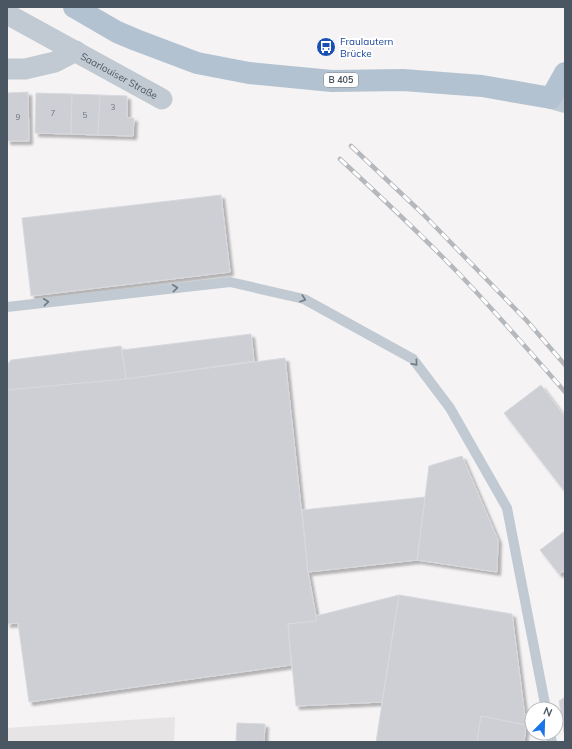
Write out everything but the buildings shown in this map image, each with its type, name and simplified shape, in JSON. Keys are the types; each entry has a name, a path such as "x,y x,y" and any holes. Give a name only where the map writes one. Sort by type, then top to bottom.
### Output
{"main road":[{"name":"B 405","path":"74,7 117,32 136,40 197,63 249,73 332,80 402,80 482,86 558,100 565,73"}],"street":[{"name":"Saarlouiser Straße","path":"7,14 162,99"},
{"name":"Saarlouiser Straße","path":"7,69 25,69 55,62 76,51"}],"lane":[{"path":"7,307 230,282 304,299 413,359 450,408 507,508 544,701"}],"shaded area":[{"path":"175,717 174,742 7,742 7,728"}],"railway":[{"path":"351,146 423,214 527,321 565,365"},
{"path":"340,159 464,279 565,392"}],"place":[{"name":"Fraulautern Brücke","path":"326,47"}]}
